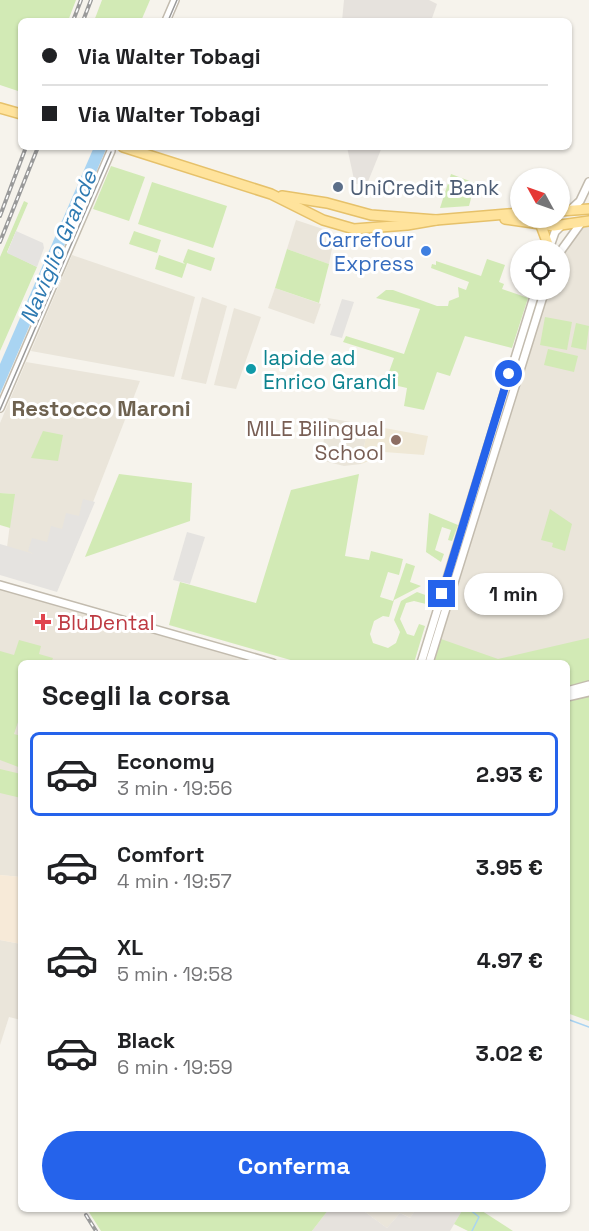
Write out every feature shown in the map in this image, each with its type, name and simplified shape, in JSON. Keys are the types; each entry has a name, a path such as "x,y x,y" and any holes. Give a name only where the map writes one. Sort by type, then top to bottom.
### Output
{"main road":[{"path":"0,108 18,113"},
{"path":"132,150 271,194 323,219 354,229 510,214"},
{"path":"271,194 327,203 371,215 436,220"},
{"path":"570,210 588,209 585,222 570,223"},
{"path":"354,229 361,212"},
{"path":"366,229 371,215"},
{"path":"493,217 510,219"}],"street":[{"path":"167,18 175,0"},
{"path":"0,408 111,152"},
{"path":"570,210 580,201 589,182"},
{"path":"570,240 585,222"},
{"path":"422,660 533,300"},
{"path":"430,660 542,300"},
{"path":"0,585 262,660"},
{"path":"570,690 589,685"},
{"path":"570,696 589,692"}],"shaded area":[{"path":"344,0 429,0 437,4 432,18 342,18"},
{"path":"348,150 381,150 367,184 355,184"},
{"path":"296,220 329,231 334,238 329,264 287,249"},
{"path":"589,223 589,673 570,664 570,660 432,660 545,300 570,300 570,242 584,224"},
{"path":"16,231 43,243 44,248 37,267 7,253"},
{"path":"72,255 195,297 174,377 31,351"},
{"path":"275,288 321,304 314,324 268,308"},
{"path":"202,297 227,306 206,384 181,379"},
{"path":"342,299 354,302 342,338 330,335"},
{"path":"234,308 261,317 236,389 214,385"},
{"path":"26,362 140,381 69,564 7,547 14,494 0,493 0,423"},
{"path":"328,418 368,425 361,464 344,466 320,460"},
{"name":"MILE Bilingual School","path":"368,425 428,436 424,455 384,452 382,456 361,464"},
{"path":"83,499 95,502 57,592 0,575 0,544 34,554 28,551 32,538 47,542 51,526 62,529 66,513 79,516"},
{"path":"187,532 205,537 190,584 173,580"},
{"path":"0,589 248,660 18,660 18,877 0,875"},
{"path":"0,875 18,877 18,943 0,940"},
{"path":"0,940 18,943 18,1019 9,1017 0,1045"},
{"path":"327,1212 365,1212 387,1228 400,1213 410,1218 414,1212 461,1212 450,1231 312,1231"},
{"path":"365,1212 414,1212 410,1218 400,1213 387,1228"}],"green space":[{"path":"0,0 76,0 69,18 18,18 18,91 0,85"},
{"path":"102,0 150,0 142,18 95,18"},
{"path":"111,166 145,177 129,221 93,209"},
{"path":"451,174 475,183 469,206 440,208"},
{"path":"152,182 227,206 213,248 138,224"},
{"path":"24,201 28,203 7,252 37,267 0,351 0,257"},
{"path":"134,231 161,240 157,253 129,244"},
{"path":"188,249 215,258 211,271 187,263 182,278 155,269 159,255 185,264 183,262"},
{"path":"287,249 329,264 319,303 275,288"},
{"path":"487,259 505,265 499,282 504,284 502,289 510,292 510,300 527,300 512,348 465,336 450,376 437,372 424,410 404,406 407,388 385,383 394,358 343,342 346,336 404,354 420,309 376,298 386,290 393,290 437,306 448,306 449,301 459,297 458,287 466,290 469,282 431,268 432,264 436,265 436,261 481,276"},
{"path":"545,317 572,322 567,350 540,345"},
{"path":"576,323 589,326 586,350 571,347"},
{"path":"548,349 578,356 574,372 544,365"},
{"path":"43,431 63,435 58,461 31,458"},
{"path":"119,474 192,483 190,521 85,557"},
{"path":"359,474 345,556 369,560 371,551 403,559 399,575 388,572 380,597 393,601 406,563 415,566 410,582 421,586 394,600 389,617 383,616 374,621 370,634 373,643 388,648 396,643 400,632 394,620 401,601 417,592 431,597 426,604 414,601 406,603 400,619 407,634 414,636 419,624 425,626 415,660 291,660 169,625 180,582 256,603 291,490"},
{"path":"0,493 15,494 10,528 0,525"},
{"path":"550,509 572,524 565,551 552,547 553,543 541,540"},
{"path":"429,513 458,525 452,541 448,540 451,530 442,527 435,550 444,554 441,562 426,552"},
{"path":"589,638 589,681 570,686 570,660 435,660 441,639 498,659"},
{"path":"19,640 41,646 39,654 53,658 52,660 18,660 18,722 14,734 18,735 18,767 0,760 0,651 14,655"},
{"path":"589,696 589,1021 570,1014 570,700"},
{"path":"0,769 18,773 18,797 0,793"},
{"path":"89,1212 327,1212 312,1231 101,1231"},
{"path":"461,1212 484,1212 513,1231 468,1231 454,1224"}],"water":[{"name":"Naviglio Grande","path":"93,150 106,150 0,394 0,364"}],"waterway":[{"path":"570,1020 589,1027"},
{"path":"472,1231 479,1217 473,1212"}],"tram line":[{"path":"169,18 177,0"},
{"path":"0,410 111,152"}],"railway":[{"path":"74,18 81,0"},
{"path":"84,18 91,0"},
{"path":"0,216 25,150"},
{"path":"0,242 37,150"},
{"path":"86,1215 96,1231"}],"place":[{"name":"UniCredit Bank","path":"338,187"},
{"name":"Carrefour Express","path":"426,251"},
{"name":"lapide ad Enrico Grandi","path":"251,369"},
{"name":"MILE Bilingual School","path":"396,440"},
{"name":"BluDental","path":"43,622"}],"district":[{"name":"Restocco Maroni","path":"101,408"}],"route":[{"path":"442,594 509,374"}]}
